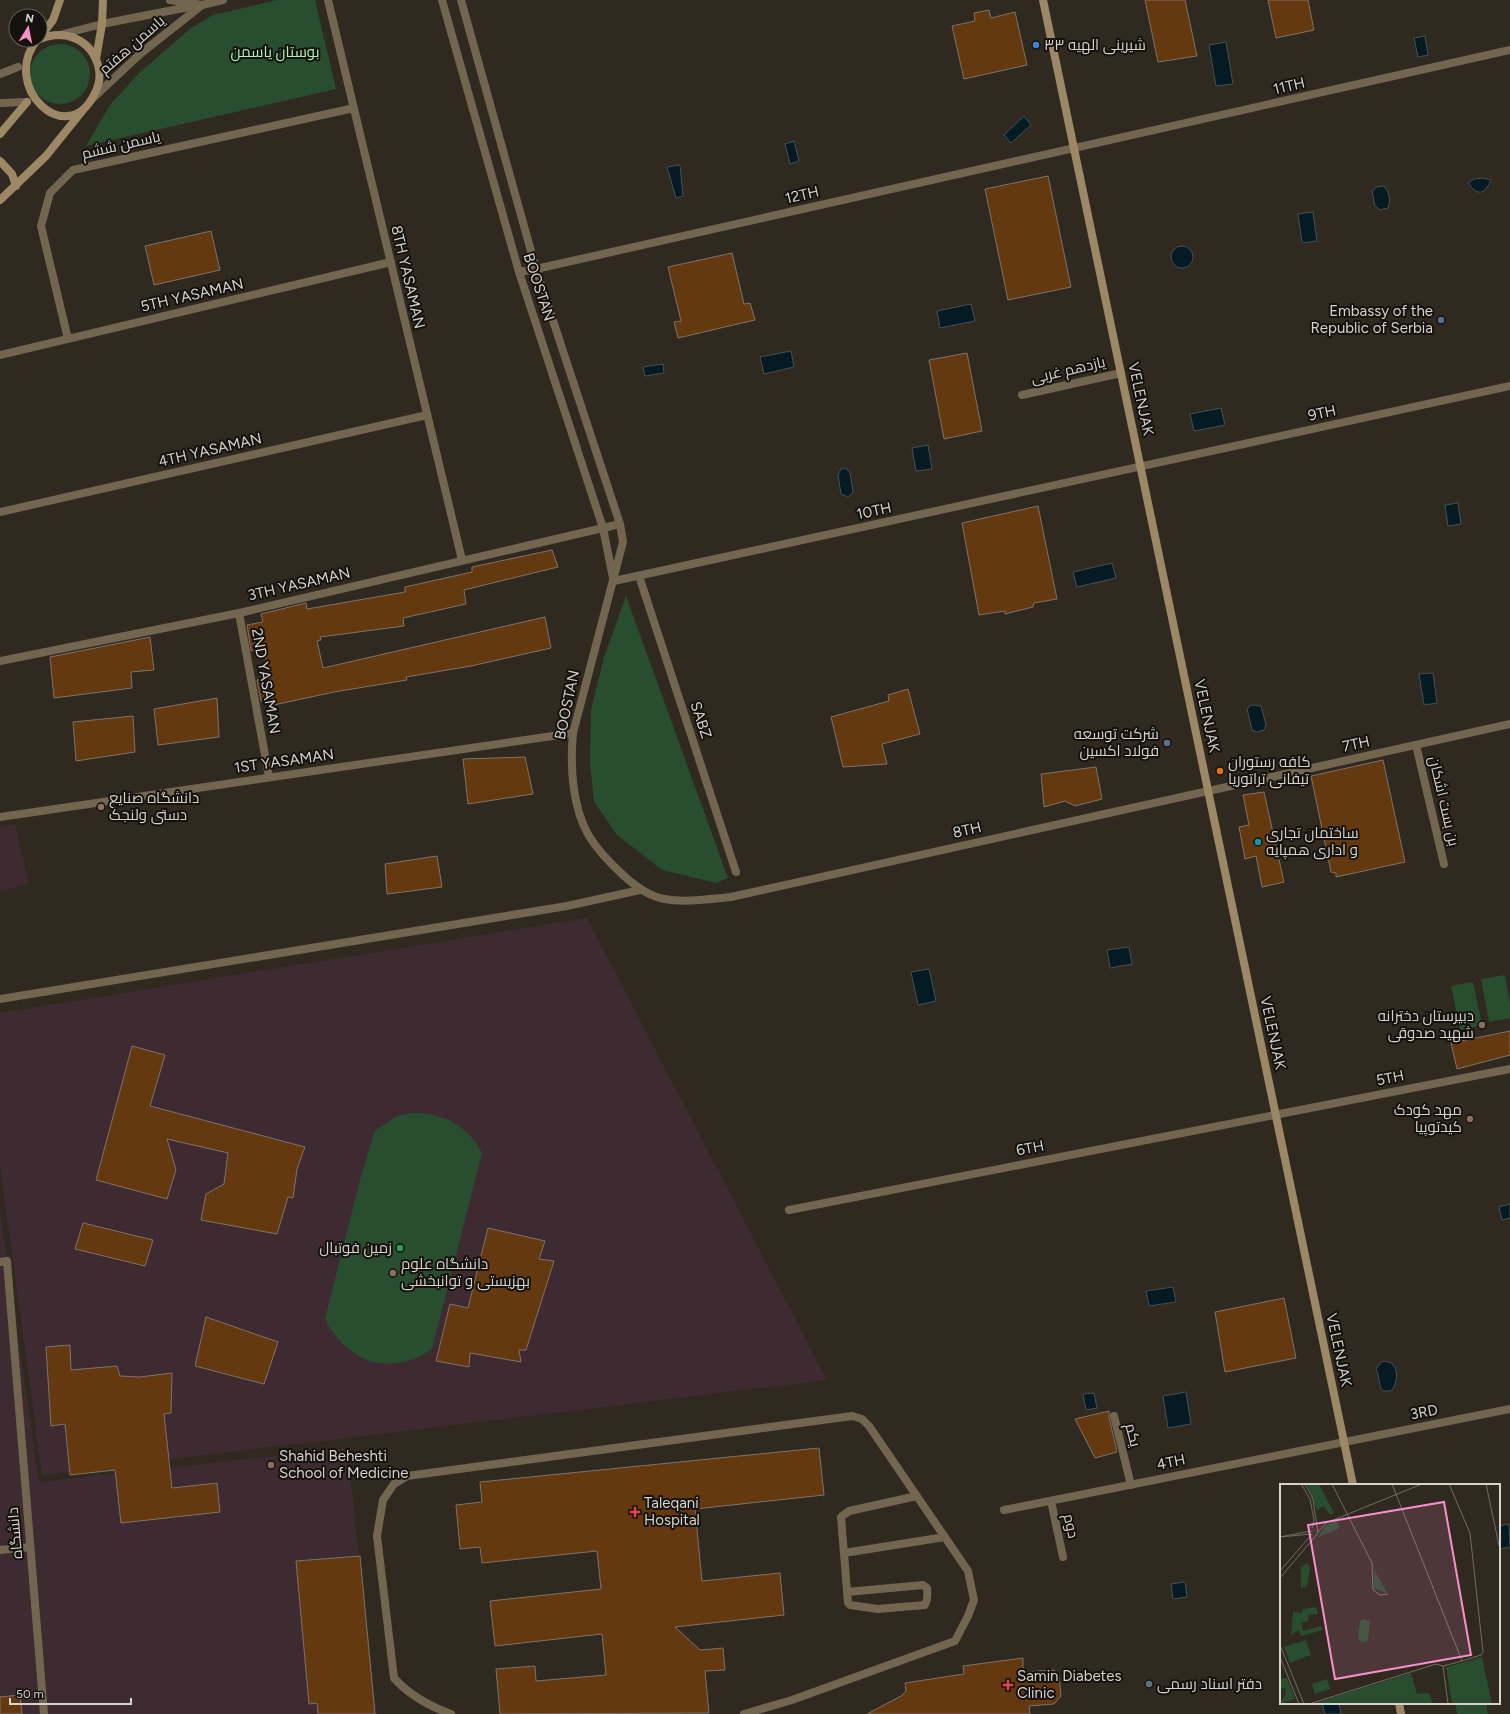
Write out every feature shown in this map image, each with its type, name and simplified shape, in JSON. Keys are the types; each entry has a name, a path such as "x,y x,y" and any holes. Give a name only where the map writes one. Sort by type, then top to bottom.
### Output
{"main road":[{"path":"48,27 53,20 60,0"},
{"path":"96,59 102,24 103,0"},
{"name":"VELENJAK","path":"1043,0 1353,1484"},
{"path":"0,200 16,186 56,145 92,98 100,79 96,59 92,51 79,40 62,34 48,36"},
{"path":"18,80 18,67 22,56 28,48"},
{"path":"20,92 27,102 42,112 61,116 73,114 84,108 92,98"},
{"path":"0,134 27,102"},
{"path":"0,161 12,174 16,186"},
{"path":"1399,1704 1401,1714"}],"street":[{"name":"یاسمن هفتم","path":"170,0 202,5"},
{"path":"62,34 102,24 223,0"},
{"name":"8TH YASAMAN","path":"328,0 462,560"},
{"name":"BOOSTAN","path":"442,0 519,272 603,528 614,582"},
{"name":"BOOSTAN","path":"462,0 536,269 620,524 623,542 614,582 596,641 572,733 571,751 573,779 581,816 589,836 615,868 640,890 663,899 683,901 731,897"},
{"name":"یاسمن هفتم","path":"92,98 140,54 202,5"},
{"name":"11TH","path":"1074,148 1510,50"},
{"path":"0,74 18,67"},
{"path":"0,103 27,102"},
{"name":"یاسمن ششم","path":"68,339 41,226 50,193 73,170 354,108"},
{"name":"12TH","path":"519,272 1074,148"},
{"name":"5TH YASAMAN","path":"0,355 390,262"},
{"name":"یازدهم غربی","path":"1022,395 1121,372"},
{"name":"9TH","path":"1141,467 1510,386"},
{"name":"4TH YASAMAN","path":"0,512 427,415"},
{"name":"10TH","path":"614,582 1141,467"},
{"name":"3TH YASAMAN","path":"0,661 239,613 620,524"},
{"name":"SABZ","path":"639,576 736,872"},
{"name":"2ND YASAMAN","path":"239,613 269,777"},
{"name":"7TH","path":"1208,791 1510,724"},
{"name":"1ST YASAMAN","path":"0,816 572,733"},
{"name":"بن بست اشکان","path":"1416,745 1444,864"},
{"name":"8TH","path":"731,897 1208,791"},
{"path":"0,998 567,906 640,890"},
{"name":"5TH","path":"1276,1114 1510,1068"},
{"name":"6TH","path":"789,1210 1276,1114"},
{"name":"دانشگاه","path":"0,1262 7,1261 44,1714"},
{"name":"3RD","path":"1344,1442 1510,1409"},
{"path":"451,1714 434,1707 406,1691 394,1678 377,1536 383,1500 394,1484 407,1476 852,1416 862,1419 869,1426 968,1571 974,1600 968,1616 955,1641 792,1700 744,1714"},
{"name":"یکم","path":"1114,1416 1131,1485"},
{"name":"4TH","path":"1004,1510 1344,1442"},
{"path":"847,1592 923,1585 927,1588 928,1600 925,1605 878,1609 854,1607 848,1603 847,1592 841,1517 844,1513 917,1496"},
{"name":"دوم","path":"1051,1500 1063,1557"},
{"path":"844,1553 945,1537"},
{"path":"0,1550 30,1547"}],"shaded area":[{"path":"15,824 29,884 0,891 0,827"},
{"name":"دانشگاه علوم بهزیستی و توانبخشی","path":"587,918 827,1380 42,1475 0,1166 0,1013"},
{"name":"Shahid Beheshti School of Medicine","path":"0,1212 39,1482 347,1448 377,1714 0,1714"}],"green space":[{"name":"بوستان یاسمن","path":"277,0 315,0 336,89 86,146 110,105 139,73 191,28 213,15"},
{"path":"60,44 72,46 85,57 90,74 88,86 77,99 72,102 60,104 48,102 35,91 32,86 30,74 32,62 43,49 48,48 48,46"},
{"path":"626,596 728,878 716,883 662,870 617,835 594,802 590,763 591,710 604,657"},
{"path":"1505,975 1510,1003 1510,1018 1489,1022 1481,979"},
{"path":"1473,982 1482,1025 1460,1030 1451,986"},
{"name":"زمین فوتبال","path":"412,1113 434,1115 453,1122 470,1135 482,1153 432,1349 416,1358 401,1363 385,1364 371,1361 357,1355 345,1346 334,1334 325,1319 361,1176 375,1131 397,1116"},
{"path":"1455,1704 1486,1704 1488,1714 1457,1714"}],"water":[{"path":"1425,36 1428,55 1418,57 1414,38"},
{"path":"1226,42 1233,84 1216,86 1209,45"},
{"path":"1024,116 1031,125 1011,143 1004,135"},
{"path":"794,141 799,161 790,164 785,144"},
{"path":"680,165 683,196 676,198 667,167"},
{"path":"1483,178 1491,180 1486,189 1481,192 1475,190 1468,183 1474,179"},
{"path":"1384,186 1388,193 1389,205 1388,208 1380,210 1375,206 1372,191 1377,187"},
{"path":"1313,212 1317,241 1302,243 1298,214"},
{"path":"1182,246 1190,249 1193,257 1190,265 1182,268 1174,265 1171,257 1174,249"},
{"path":"971,304 975,321 940,328 937,311"},
{"path":"791,351 794,367 764,374 760,357"},
{"path":"663,364 664,373 645,376 643,367"},
{"path":"1221,408 1225,425 1194,431 1190,414"},
{"path":"928,445 932,469 916,471 912,448"},
{"path":"846,468 850,473 853,492 848,497 841,494 838,475 841,469"},
{"path":"1458,503 1461,524 1448,526 1445,505"},
{"path":"1112,563 1116,578 1077,587 1073,572"},
{"path":"1433,673 1437,703 1424,705 1419,674"},
{"path":"1251,705 1261,706 1266,725 1264,730 1257,732 1252,730 1247,709"},
{"path":"1129,947 1132,964 1110,968 1107,950"},
{"path":"929,969 936,1001 918,1005 911,972"},
{"path":"1510,1204 1510,1218 1502,1220 1499,1207"},
{"path":"1173,1287 1176,1302 1149,1306 1146,1291"},
{"path":"1381,1362 1391,1363 1396,1371 1396,1382 1391,1391 1383,1391 1380,1387 1376,1369"},
{"path":"1186,1392 1191,1424 1168,1428 1163,1396"},
{"path":"1094,1393 1097,1408 1086,1410 1083,1394"},
{"path":"1509,1524 1510,1547 1500,1549 1500,1526"},
{"path":"1185,1582 1187,1597 1173,1599 1171,1584"},
{"path":"1322,1704 1339,1704 1341,1714 1325,1714"}],"building":[{"path":"1145,0 1185,0 1197,56 1158,62"},
{"path":"1268,0 1308,0 1314,30 1276,38"},
{"path":"989,10 991,18 1015,12 1027,65 964,79 952,26 975,21 974,13"},
{"path":"1048,176 1071,287 1008,300 985,189"},
{"path":"211,231 220,270 154,285 145,246"},
{"path":"732,253 744,304 750,303 755,320 678,338 674,322 681,321 668,267"},
{"path":"967,353 982,431 944,439 929,360"},
{"path":"1038,506 1057,599 1034,603 1033,607 1005,614 1005,611 979,615 962,523"},
{"path":"552,550 558,567 464,590 466,604 403,618 404,626 320,637 321,640 317,641 323,668 545,617 551,648 471,666 406,677 407,680 334,692 274,705 273,698 261,701 257,680 270,678 263,645 251,651 247,625 263,622 261,614 306,603 307,609 405,592 405,587 472,572 472,567"},
{"path":"150,637 154,670 131,672 132,688 54,698 50,657"},
{"path":"908,689 920,734 882,744 887,764 843,767 831,717 889,701 888,695"},
{"path":"217,698 219,737 158,745 154,709"},
{"path":"133,716 135,752 76,761 73,722"},
{"path":"525,757 533,794 468,804 463,759"},
{"path":"1383,760 1405,862 1336,877 1336,873 1331,872 1311,776"},
{"path":"1096,767 1102,799 1075,806 1065,801 1044,807 1041,774"},
{"name":"ساختمان تجاری و اداری همپایه","path":"1264,792 1284,882 1262,887 1256,856 1245,859 1239,827 1249,825 1243,795"},
{"path":"437,856 442,887 387,894 385,864"},
{"path":"1510,1031 1510,1055 1457,1069 1451,1043"},
{"path":"132,1046 165,1055 150,1106 305,1147 297,1169 293,1198 288,1197 277,1234 201,1220 206,1194 224,1184 228,1153 167,1139 176,1170 167,1199 96,1180"},
{"path":"83,1223 153,1240 145,1266 75,1249"},
{"path":"488,1228 545,1241 539,1259 554,1261 526,1350 519,1350 521,1362 470,1353 469,1367 436,1361 450,1304 468,1308"},
{"path":"1284,1298 1296,1358 1225,1372 1215,1312"},
{"path":"206,1317 278,1342 264,1384 195,1366"},
{"path":"70,1345 71,1370 117,1366 120,1376 140,1377 172,1373 171,1413 164,1414 172,1488 217,1483 220,1512 121,1523 115,1470 70,1475 65,1424 51,1426 46,1347"},
{"path":"1109,1411 1117,1452 1095,1458 1075,1419"},
{"path":"819,1448 824,1495 695,1509 702,1581 780,1573 784,1615 675,1627 700,1650 723,1648 725,1670 705,1671 709,1713 500,1714 496,1669 535,1666 536,1681 606,1675 602,1634 495,1646 490,1601 601,1589 597,1551 482,1563 480,1547 460,1549 456,1505 482,1502 480,1482"},
{"path":"360,1556 375,1714 318,1714 317,1703 309,1704 296,1561"},
{"path":"1023,1658 1023,1672 1054,1670 1059,1675 1061,1696 1054,1704 1029,1706 1030,1714 867,1714 901,1696 906,1691 905,1683 964,1674 963,1666"},
{"path":"20,1695 22,1714 0,1714 0,1697"}],"place":[{"name":"شیرینی الهیه ٣٣","path":"1036,45"},
{"name":"Embassy of the Republic of Serbia","path":"1441,320"},
{"name":"شرکت توسعه فولاد اکسین","path":"1167,743"},
{"name":"کافه رستوران تیفانی تراتوریا","path":"1220,771"},
{"name":"دانشگاه صنایع دستى ولنجک","path":"101,807"},
{"name":"ساختمان تجاری و اداری همپایه","path":"1258,842"},
{"name":"دبیرستان دخترانه شهید صدوقی","path":"1482,1025"},
{"name":"مهد کودک کیدتوپیا","path":"1470,1119"},
{"name":"زمین فوتبال","path":"400,1248"},
{"name":"دانشگاه علوم بهزیستی و توانبخشی","path":"393,1273"},
{"name":"Shahid Beheshti School of Medicine","path":"271,1465"},
{"name":"Taleqani Hospital","path":"635,1512"},
{"name":"دفتر اسناد رسمی","path":"1149,1684"},
{"name":"Samin Diabetes Clinic","path":"1008,1685"}]}
